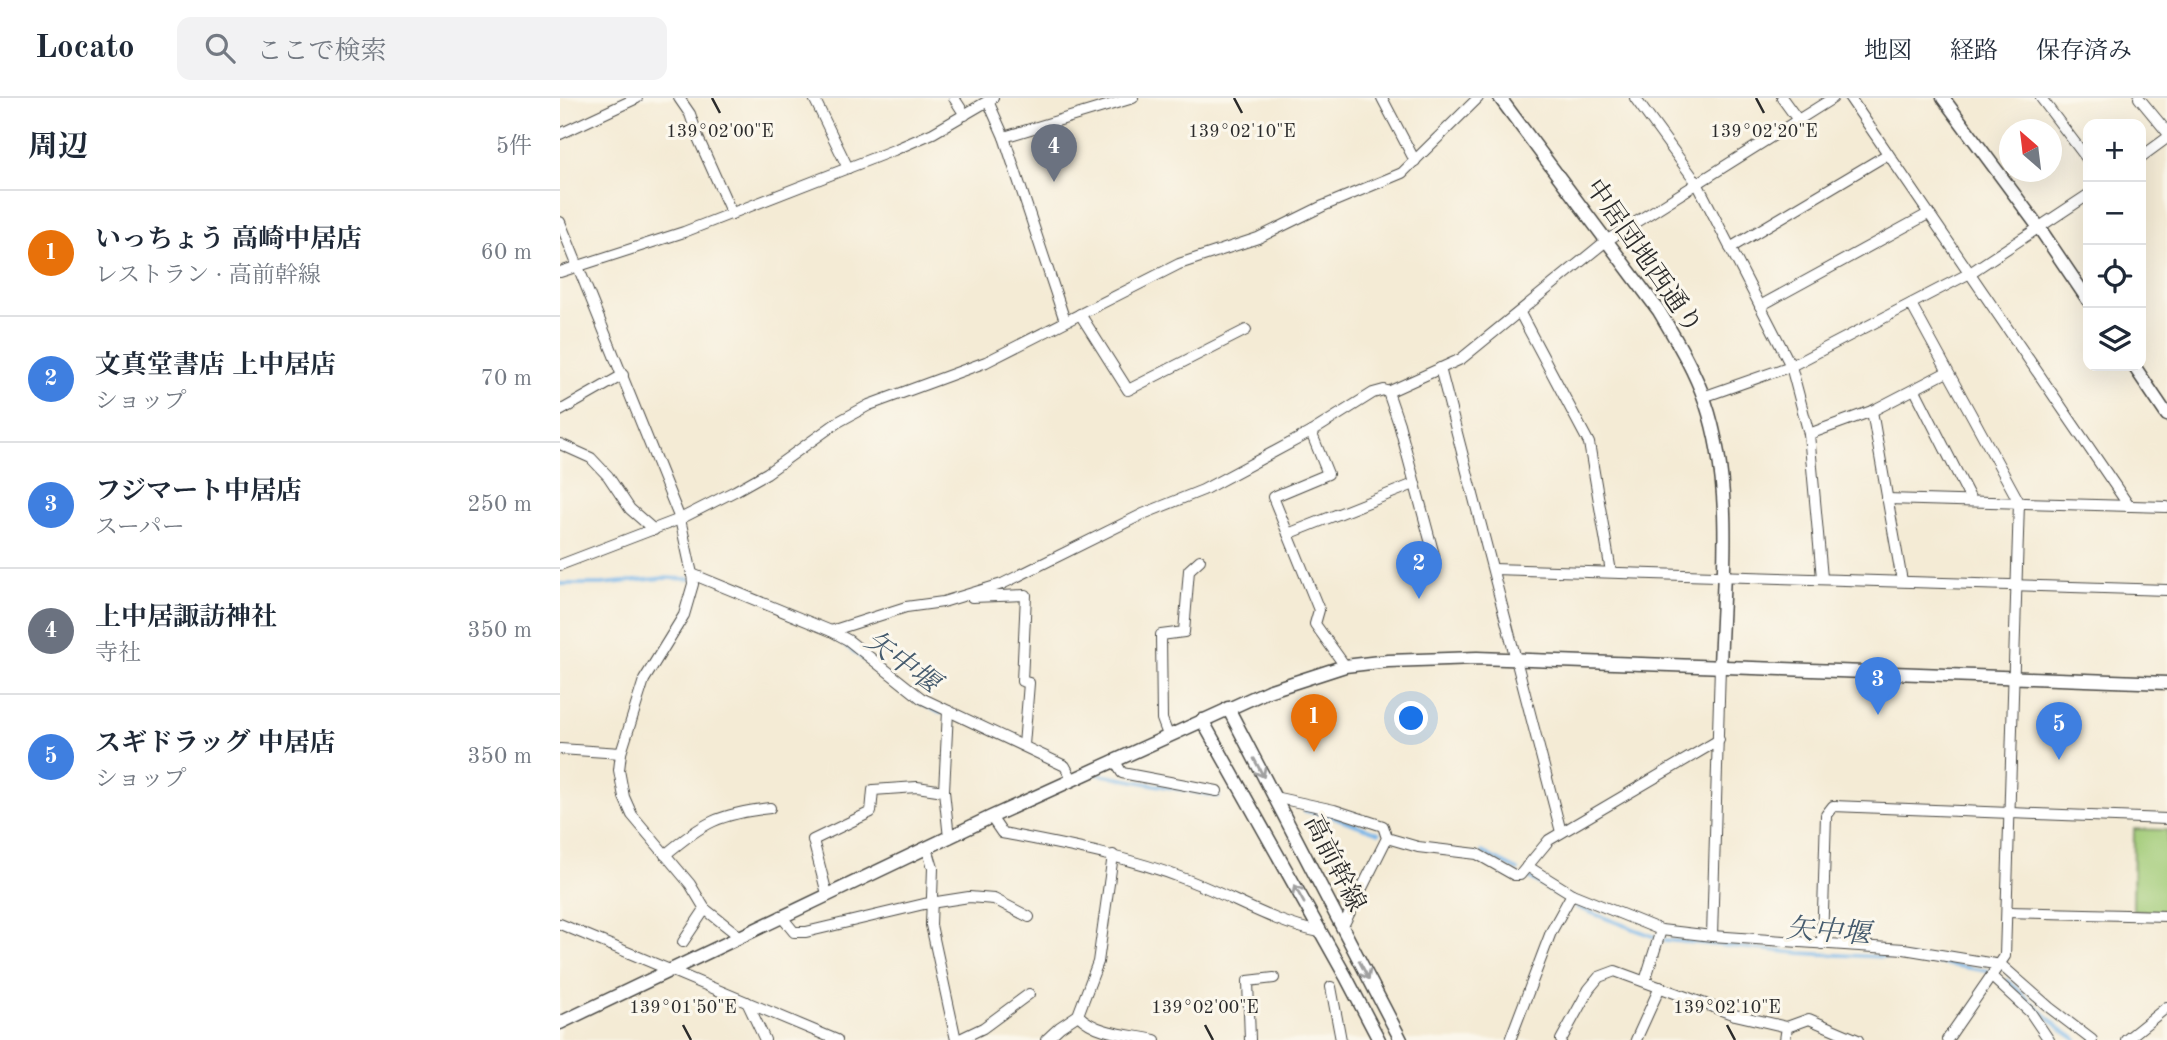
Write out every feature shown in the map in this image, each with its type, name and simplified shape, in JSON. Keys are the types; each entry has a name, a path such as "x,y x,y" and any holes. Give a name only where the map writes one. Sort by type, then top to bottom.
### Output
{"street":[{"path":"560,134 637,98"},
{"path":"679,98 690,114 732,214"},
{"path":"814,98 848,168"},
{"path":"954,98 965,115"},
{"path":"1004,137 1133,98"},
{"path":"1382,98 1415,161"},
{"path":"560,565 680,519 768,473 855,412 887,397 986,362 1179,264 1258,238 1323,206 1402,173 1478,98"},
{"name":"中居団地西通り","path":"1500,98 1659,311 1680,346 1703,397 1719,460 1725,506 1720,666"},
{"path":"1635,98 1697,183 1791,366 1809,434 1822,578"},
{"path":"1782,98 1798,120"},
{"path":"831,631 906,607 957,598 1002,584 1143,514 1203,490 1311,432 1373,393 1384,390 1388,392 1461,359 1606,241 1833,98"},
{"path":"1850,98 2129,506"},
{"path":"1943,98 2040,229 2083,293"},
{"path":"2041,98 2083,153"},
{"path":"2139,98 2167,132"},
{"path":"560,272 684,232 848,168 933,133 991,100 1065,321"},
{"path":"2146,153 2167,138"},
{"path":"1730,248 1888,154"},
{"path":"1703,397 1791,366 1911,304 1970,273 2083,199"},
{"path":"1760,306 1928,214"},
{"path":"560,222 680,519 692,574 684,615 644,681 621,753 619,770 624,797 632,815 690,884 705,909 739,936"},
{"path":"1911,304 2019,502 2005,956 2001,965 1969,1004 1947,1040"},
{"path":"1520,313 1589,443 1611,572"},
{"path":"1080,314 1128,390 1246,330"},
{"path":"1440,368 1561,832"},
{"path":"2137,371 2167,415"},
{"path":"1809,434 1872,411 1947,372"},
{"path":"560,411 623,375"},
{"path":"1915,390 1971,500"},
{"path":"1388,392 1434,555"},
{"path":"1872,411 1902,581"},
{"path":"1311,432 1328,474 1273,497 1319,610 1315,624 1345,666"},
{"path":"560,444 591,458 608,476 631,509 654,530"},
{"path":"1288,534 1414,484"},
{"path":"1887,499 2167,507"},
{"path":"1168,735 1162,719 1161,635 1184,632 1189,570 1200,560"},
{"path":"1493,569 2167,590"},
{"path":"692,574 831,631 861,650 912,693 1066,766 1072,779"},
{"path":"957,598 1026,595 1022,681 1029,683 1024,745"},
{"path":"560,1023 827,894 1168,735 1294,681 1345,666 1460,658 2167,683"},
{"path":"1712,936 1720,666"},
{"name":"高前幹線","path":"1228,708 1401,1040"},
{"path":"948,711 944,791 949,838"},
{"name":"高前幹線","path":"1202,720 1379,1040"},
{"path":"1387,838 1418,847 1477,854 1514,875 1520,875 1541,847 1561,832 1719,740"},
{"path":"560,750 621,753"},
{"path":"1114,761 1122,773 1217,791"},
{"path":"827,894 813,840 871,812 873,790 917,787 944,791"},
{"path":"1274,797 1334,810 1383,826 1387,838 1342,928"},
{"path":"1822,944 1826,815 1833,806 2167,819"},
{"path":"665,855 696,830 724,815 770,808"},
{"path":"991,817 1002,833 1113,855 1188,879 1296,928 1320,932"},
{"path":"927,848 933,868 931,925 957,1040 991,1023 1029,994"},
{"path":"1046,1040 1078,1015 1098,962 1113,855"},
{"path":"1527,866 1572,894 1661,930 1904,949 2001,965 2092,1040"},
{"path":"1510,1040 1551,932 1572,894"},
{"path":"781,916 793,932 806,932 969,897 994,899 1030,917"},
{"path":"683,942 705,909"},
{"path":"2007,912 2167,916"},
{"path":"560,924 837,1040"},
{"path":"1644,981 1661,930"},
{"path":"1561,1040 1589,989 1599,977 1615,971 1735,1015 1787,1027 1809,1019 1858,1040"},
{"path":"1992,977 2031,1012 2049,1040"},
{"path":"1251,1040 1248,981 1274,978"},
{"path":"1331,987 1341,1040"},
{"path":"1636,1040 1660,987"},
{"path":"747,1002 765,1040"},
{"path":"2126,1040 2167,1007"},
{"path":"1078,1015 1085,1022 1107,1031 1155,1040"},
{"path":"1785,1040 1787,1027"}],"green space":[{"path":"2134,829 2167,830 2167,912 2133,911"}],"waterway":[{"name":"矢中堰","path":"560,584 690,579"},
{"name":"矢中堰","path":"834,638 899,688 941,713"},
{"name":"矢中堰","path":"1097,774 1219,797"},
{"name":"矢中堰","path":"1305,811 1325,814 1379,833"},
{"name":"矢中堰","path":"1482,852 1518,870"},
{"name":"矢中堰","path":"1530,878 1559,896"},
{"name":"矢中堰","path":"1576,907 1655,937"},
{"name":"矢中堰","path":"1665,940 1798,953 1907,958 1988,971"},
{"name":"矢中堰","path":"2007,980 2077,1040"}],"place":[{"name":"上中居諏訪神社","path":"1054,182"},
{"name":"文真堂書店 上中居店","path":"1419,599"},
{"name":"フジマート中居店","path":"1878,715"},
{"name":"いっちょう 高崎中居店","path":"1314,752"},
{"name":"スギドラッグ 中居店","path":"2059,760"}]}
